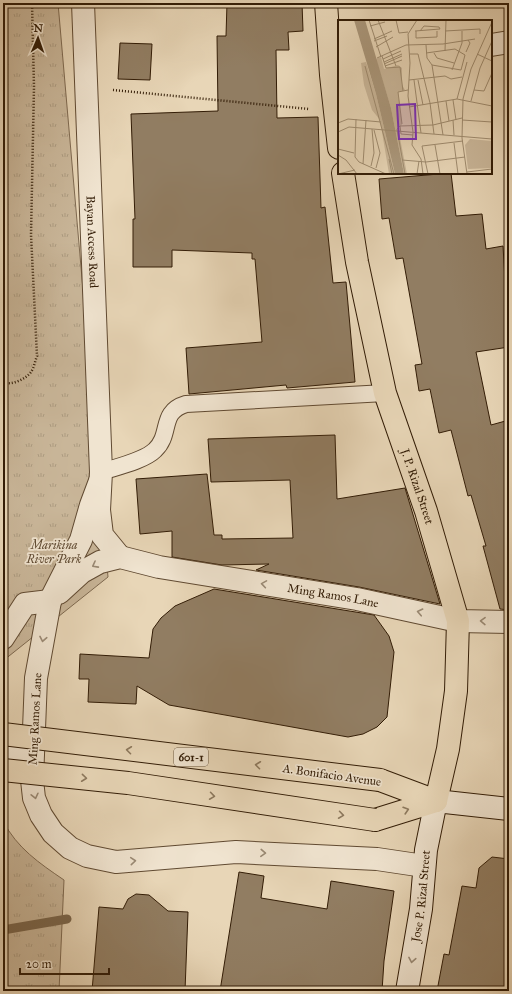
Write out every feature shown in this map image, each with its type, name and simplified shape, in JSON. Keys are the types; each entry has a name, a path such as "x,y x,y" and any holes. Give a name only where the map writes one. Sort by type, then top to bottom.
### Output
{"main road":[{"path":"326,3 335,74 335,112 338,139"},
{"name":"J. P. Rizal Street","path":"343,174 357,262 385,393 426,512 458,620 456,691 448,749 436,801"},
{"name":"A. Bonifacio Avenue","path":"3,734 380,780 436,801"},
{"name":"601-1","path":"3,770 128,783 375,820 436,801"}],"street":[{"name":"Bayan Access Road","path":"83,3 101,476 99,510 102,535 120,558"},
{"path":"492,45 509,42"},
{"name":"Bayan Access Road","path":"50,601 81,540 90,505 101,476"},
{"name":"Ming Ramos Lane","path":"424,866 377,859 236,852 116,862 87,856 70,848 53,833 41,815 34,798 32,780 36,678 50,601 82,572 100,562 120,558 167,568 358,599 458,620 509,622"},
{"path":"3,638 25,604 50,601"},
{"path":"3,749 33,752"},
{"name":"601-1","path":"436,801 509,809"},
{"name":"Jose P. Rizal Street","path":"406,991 421,909 424,866 436,801"}],"lane":[{"path":"101,476 146,456 155,450 162,441 169,415 174,410 186,404 385,393"}],"path":[{"path":"3,382 6,384 20,380 31,372 37,356 31,235 34,87 32,3"},
{"path":"86,87 335,112"}],"green space":[{"name":"Marikina River Park","path":"3,3 58,3 108,577 4,660 3,665"},
{"path":"3,821 15,839 29,854 64,880 59,991 3,991"}],"building":[{"path":"227,3 302,3 303,31 288,32 289,50 276,50 277,118 318,117 321,208 325,207 333,283 346,282 355,382 287,388 286,385 189,394 186,348 262,342 255,259 252,259 252,253 172,250 172,267 133,267 133,219 135,219 131,114 218,111 217,36 226,36"},
{"path":"120,43 152,44 150,80 118,79"},
{"path":"451,174 456,216 482,214 486,249 503,246 509,347 476,352 491,425 509,420 509,610 500,609 483,546 486,546 471,495 468,496 451,430 439,433 430,389 419,391 415,365 422,364 403,258 396,259 389,218 382,219 379,179"},
{"path":"335,435 337,499 405,488 440,604 359,587 256,570 269,564 222,565 172,557 172,531 140,534 136,479 207,474 214,535 222,535 222,539 293,538 290,480 211,482 208,439"},
{"path":"214,589 374,615 389,636 394,652 387,717 377,727 363,734 348,737 169,705 137,686 136,704 88,702 89,679 79,679 80,654 149,658 153,629 161,618 175,606"},
{"path":"492,857 509,859 509,991 437,991 444,954 449,955 462,886 476,888 479,868"},
{"path":"239,872 264,876 261,898 327,909 331,881 394,891 384,961 382,991 220,991"},
{"path":"136,894 149,895 168,911 188,912 185,991 92,991 99,907 123,909 128,899"}],"waterway":[{"path":"3,930 67,919"}]}
